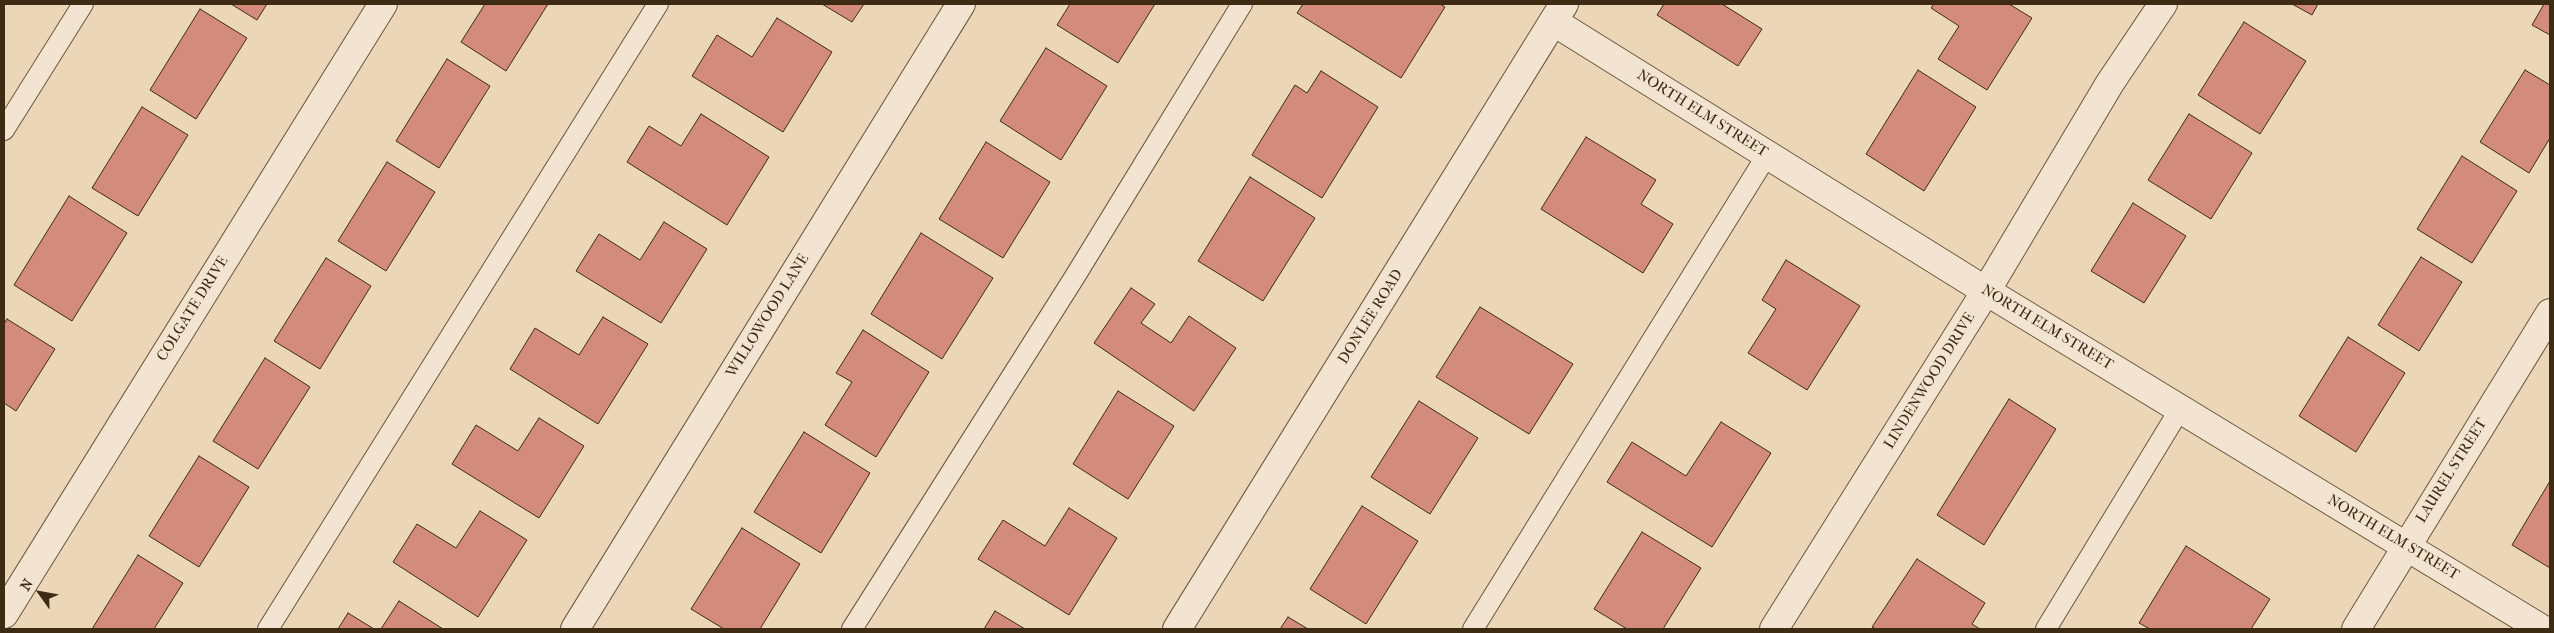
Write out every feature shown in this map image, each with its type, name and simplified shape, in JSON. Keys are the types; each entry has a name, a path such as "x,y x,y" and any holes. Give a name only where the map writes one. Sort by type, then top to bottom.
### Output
{"street":[{"name":"COLGATE DRIVE","path":"4,614 383,4"},
{"name":"WILLOWOOD LANE","path":"575,629 961,4"},
{"name":"LINDENWOOD DRIVE","path":"1774,629 1986,291 2110,83 2163,4"},
{"name":"NORTH ELM STREET","path":"1559,13 1767,155 1986,291 2542,629"},
{"name":"DONLEE ROAD","path":"1177,629 1559,13"},
{"name":"LAUREL STREET","path":"2356,629 2550,313"}],"lane":[{"path":"4,130 83,4"},
{"path":"268,629 658,4"},
{"path":"852,629 1074,278 1242,4"},
{"path":"1472,629 1767,155"},
{"path":"2046,629 2180,409"}],"building":[{"path":"231,4 267,4 257,20"},
{"path":"485,4 548,4 506,71 461,42"},
{"path":"822,4 864,4 852,22"},
{"path":"1070,4 1155,4 1118,63 1057,25"},
{"path":"1303,4 1440,4 1445,7 1401,78 1297,13"},
{"path":"1664,4 1722,4 1762,29 1738,66 1657,15"},
{"path":"1934,4 2009,4 2032,18 1987,90 1938,59 1959,26 1931,8"},
{"path":"2292,4 2318,4 2312,15"},
{"path":"2544,4 2550,4 2550,35 2532,25"},
{"path":"200,9 247,38 196,119 150,90"},
{"path":"777,18 832,52 783,132 692,76 717,35 752,57"},
{"path":"2244,22 2306,61 2260,134 2198,95"},
{"path":"1046,48 1107,86 1061,160 1000,121"},
{"path":"447,59 490,86 439,168 396,141"},
{"path":"1918,70 1976,107 1924,191 1866,154"},
{"path":"2525,70 2550,85 2550,138 2529,173 2480,142"},
{"path":"1321,71 1378,107 1322,198 1252,155 1295,85 1307,93"},
{"path":"142,107 188,135 138,216 92,188"},
{"path":"701,114 769,157 727,225 627,162 649,126 681,146"},
{"path":"2189,114 2252,153 2211,219 2148,180"},
{"path":"1586,137 1656,180 1641,204 1673,224 1643,273 1541,209"},
{"path":"986,142 1050,182 1003,258 939,219"},
{"path":"2462,156 2517,191 2472,263 2417,229"},
{"path":"387,162 435,192 386,271 338,241"},
{"path":"1250,177 1315,218 1263,301 1198,261"},
{"path":"69,196 127,233 72,321 14,285"},
{"path":"2133,203 2186,236 2144,303 2091,271"},
{"path":"664,222 707,249 661,323 576,271 599,234 640,260"},
{"path":"921,233 993,278 942,359 871,314"},
{"path":"2421,257 2462,282 2419,351 2378,325"},
{"path":"326,258 371,286 320,369 274,341"},
{"path":"1786,260 1860,306 1807,390 1748,353 1776,309 1762,300"},
{"path":"1131,288 1155,304 1141,323 1171,343 1189,316 1236,348 1194,411 1094,343"},
{"path":"1480,307 1573,364 1529,434 1436,377"},
{"path":"603,317 648,344 598,424 510,369 535,328 579,355"},
{"path":"7,319 55,349 16,411 4,403 4,324"},
{"path":"863,330 929,372 876,457 825,425 852,382 836,373"},
{"path":"2348,337 2405,373 2356,452 2299,416"},
{"path":"265,358 310,387 258,469 213,441"},
{"path":"1118,391 1174,426 1128,499 1073,464"},
{"path":"2009,399 2056,429 1984,545 1937,515"},
{"path":"1419,401 1478,438 1430,514 1371,477"},
{"path":"539,418 584,446 539,518 452,464 476,425 518,451"},
{"path":"1721,422 1771,453 1712,547 1607,482 1632,442 1686,476"},
{"path":"804,432 870,473 821,553 754,512"},
{"path":"199,456 249,487 199,567 149,536"},
{"path":"2550,481 2550,568 2512,545"},
{"path":"1362,506 1418,541 1366,624 1310,589"},
{"path":"1069,508 1117,538 1069,615 978,559 1003,520 1045,546"},
{"path":"480,511 527,540 478,617 393,562 417,524 456,548"},
{"path":"742,528 800,564 760,629 724,629 691,609"},
{"path":"1642,532 1701,568 1663,629 1627,629 1594,609"},
{"path":"2186,546 2270,599 2251,629 2150,629 2139,623"},
{"path":"138,555 183,583 154,629 92,629"},
{"path":"1917,559 1985,603 1972,624 1980,629 1876,629 1872,627"},
{"path":"399,601 443,629 381,629"},
{"path":"995,611 1025,629 984,629"},
{"path":"348,613 374,629 338,629"},
{"path":"1288,617 1308,629 1280,629"}]}
